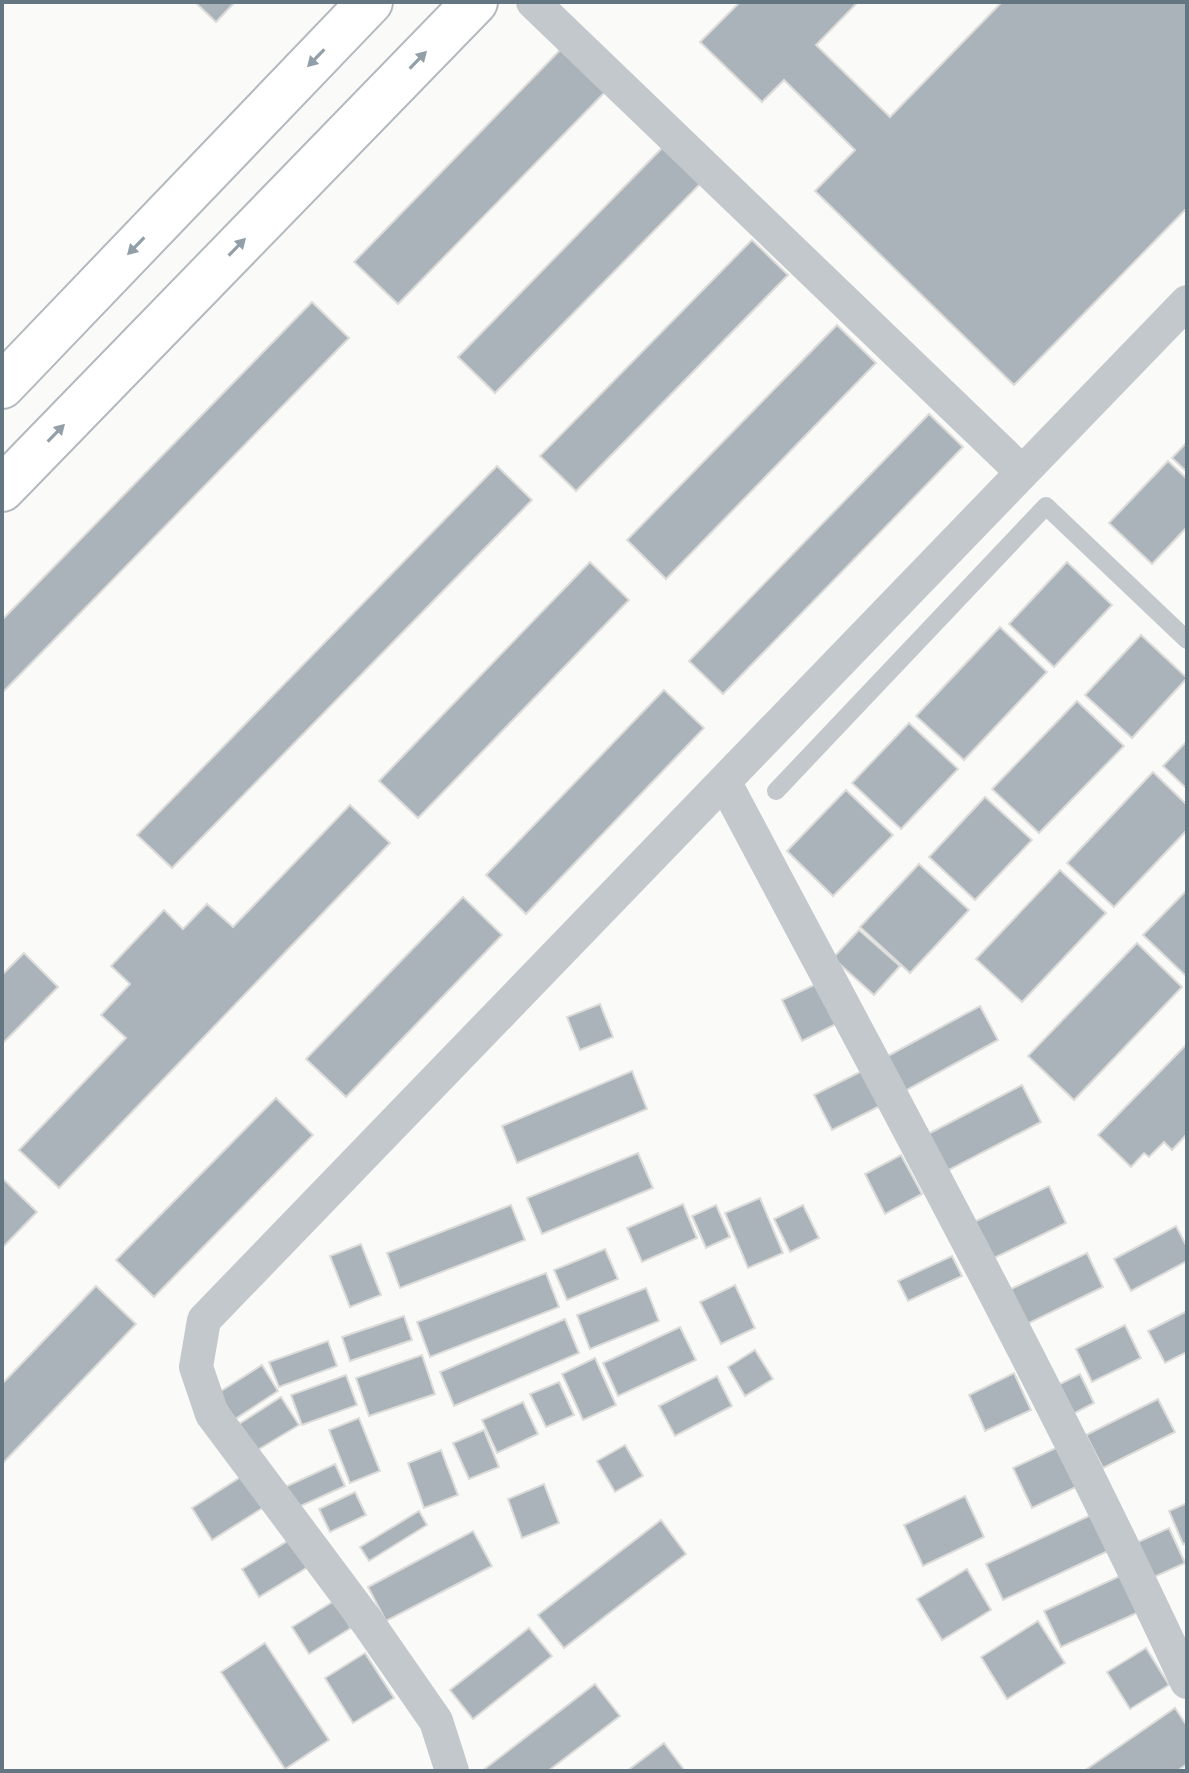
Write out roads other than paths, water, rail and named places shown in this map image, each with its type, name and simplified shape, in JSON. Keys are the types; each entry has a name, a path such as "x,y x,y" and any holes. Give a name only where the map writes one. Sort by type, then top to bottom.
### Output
{"main road":[{"path":"2,386 370,2"},
{"path":"2,489 475,2"}],"street":[{"path":"533,2 1022,472"},
{"path":"452,1771 436,1721 368,1623 212,1414 196,1367 204,1320 1187,302"},
{"path":"725,783 1066,1434 1187,1682"}],"lane":[{"path":"776,791 1046,506 1187,640"}]}
